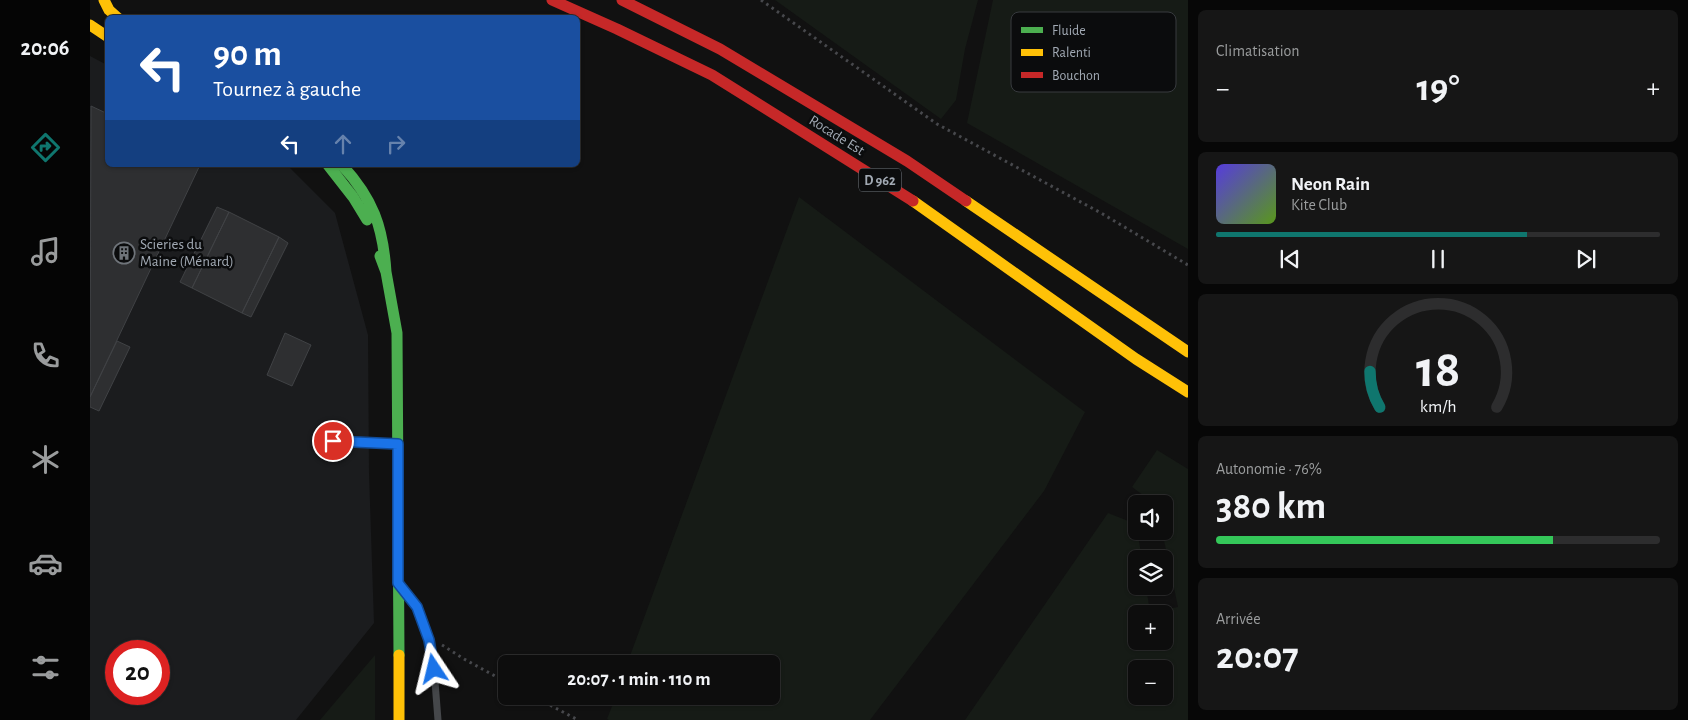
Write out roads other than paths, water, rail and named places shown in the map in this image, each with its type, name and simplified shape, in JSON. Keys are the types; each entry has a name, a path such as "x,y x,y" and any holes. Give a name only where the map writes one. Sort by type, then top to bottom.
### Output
{"main road":[{"path":"104,0 109,10 115,15"},
{"name":"Rocade Est","path":"552,0 712,75 904,194 1136,359 1188,392"},
{"name":"Rocade Est","path":"622,0 720,49 907,161 1188,352"},
{"path":"90,25 105,35"},
{"path":"330,167 353,197 369,222 386,272"},
{"path":"344,167 354,178 372,210 383,237 386,272 397,333 400,720"}],"lane":[{"path":"333,441 398,444"},
{"path":"398,583 417,607 429,640 434,669 438,720"}],"place":[{"name":"Scieries du Maine (Ménard)","path":"124,253"}]}
